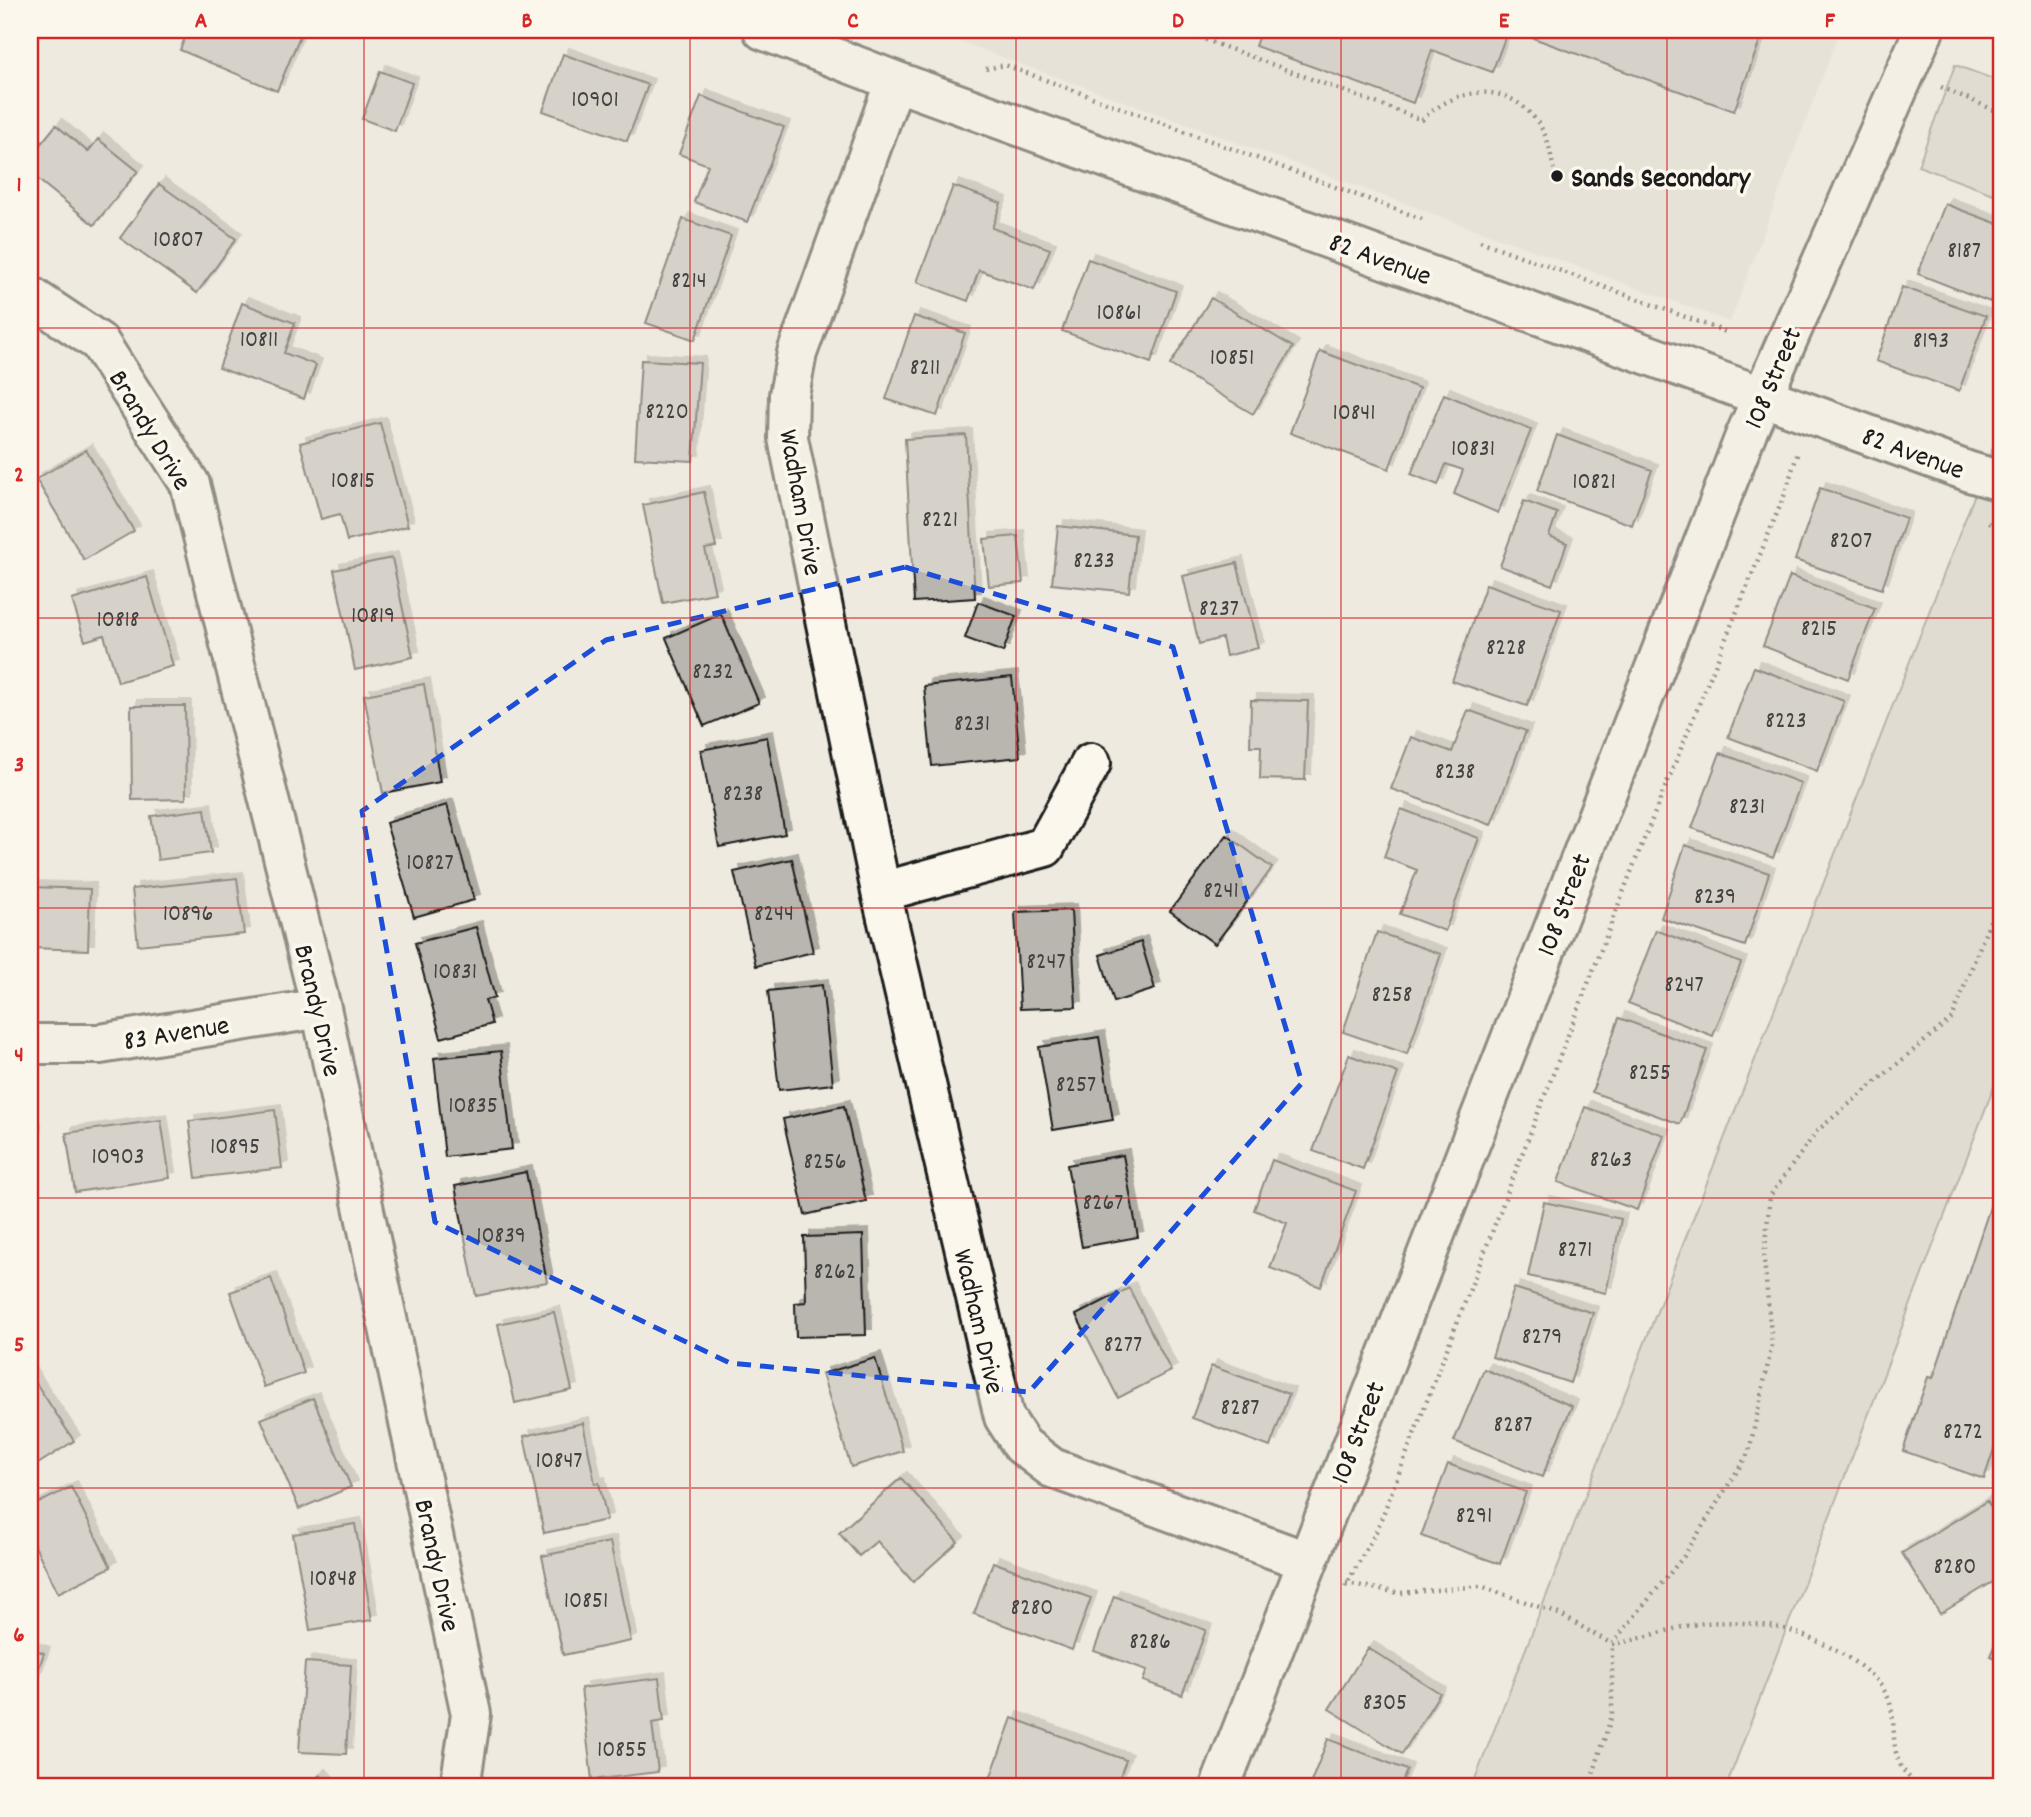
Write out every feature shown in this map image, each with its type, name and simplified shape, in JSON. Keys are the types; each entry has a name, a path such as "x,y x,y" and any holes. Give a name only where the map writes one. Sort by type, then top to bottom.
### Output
{"street":[{"name":"82 Avenue","path":"763,30 895,81 2001,481"},
{"name":"108 Street","path":"1220,1787 1761,396 1924,30"},
{"name":"Wadham Drive","path":"895,81 797,353 789,395 788,427 795,475 881,892 1004,1417 1021,1445 1052,1468 1306,1561"},
{"name":"Brandy Drive","path":"30,296 99,342 190,484 321,1008 471,1714 460,1787"},
{"path":"881,892 1045,847 1091,762"},
{"name":"83 Avenue","path":"30,1044 100,1044 321,1008"}],"path":[{"path":"1179,30 1422,120 1436,106 1460,94 1484,92 1506,96 1530,113 1536,121 1546,138 1554,169"},
{"path":"974,71 1005,65 1422,219"},
{"path":"1934,84 2001,113"},
{"path":"1480,241 1726,332"},
{"path":"1340,1594 1377,1530 1637,854 1784,496 1798,451 1811,456"},
{"path":"1978,519 2001,528"},
{"path":"1589,1787 1612,1715 1612,1644 1684,1556 1749,1452 1772,1345 1764,1259 1770,1196 1817,1131 1952,1018 2001,893"},
{"path":"1344,1583 1400,1594 1481,1586 1559,1614 1612,1644 1704,1623 1776,1627 1799,1634 1841,1654 1877,1679 1889,1700 1892,1739 1898,1758 1912,1781 1920,1787"}],"highlighted area":[{"path":"905,567 1173,647 1302,1083 1029,1392 730,1363 435,1222 362,811 606,640"}],"shaded area":[{"name":"Sands Secondary","path":"928,30 1840,30 1730,322"},
{"path":"1955,65 2001,82 2001,197 1918,166"},
{"path":"2001,427 2001,1068 1726,1787 1472,1787"}],"building":[{"path":"188,30 302,31 277,91 180,50"},
{"path":"1261,30 1508,30 1492,72 1432,50 1413,103 1255,46"},
{"path":"1511,30 1764,30 1734,111"},
{"path":"563,54 648,85 627,141 543,111"},
{"path":"380,71 412,83 395,131 362,119"},
{"path":"701,96 784,127 747,222 694,202 708,165 679,154"},
{"path":"56,125 88,152 98,139 138,171 94,225 30,173 30,157"},
{"path":"159,184 236,239 197,293 120,238"},
{"path":"953,186 1001,203 992,228 1050,249 1034,290 979,270 968,301 917,282"},
{"path":"1945,204 2001,225 2001,273 1990,302 1918,274"},
{"path":"683,219 731,236 695,340 646,323"},
{"path":"1088,259 1176,291 1151,363 1062,331"},
{"path":"1902,287 1986,316 1959,391 1876,361"},
{"path":"1211,298 1293,347 1253,414 1170,365"},
{"path":"242,303 295,323 284,353 316,365 304,399 219,368"},
{"path":"914,316 965,333 937,416 886,399"},
{"path":"1320,351 1419,388 1389,469 1290,433"},
{"path":"641,360 700,363 693,461 635,458"},
{"path":"1444,394 1531,430 1498,513 1454,494 1463,470 1446,464 1438,485 1411,474"},
{"path":"380,423 408,526 347,541 340,514 321,519 300,443"},
{"path":"966,435 975,598 914,602 905,439"},
{"path":"1557,435 1652,470 1632,525 1537,491"},
{"path":"86,450 134,531 84,560 36,479"},
{"path":"1820,488 1906,518 1882,589 1795,560"},
{"path":"704,492 716,547 705,549 715,593 663,603 643,505"},
{"path":"1524,501 1557,513 1549,536 1567,543 1552,585 1500,566"},
{"path":"1058,526 1135,535 1129,592 1052,584"},
{"path":"1018,536 1023,583 989,586 984,539"},
{"path":"392,558 413,657 355,670 334,570"},
{"path":"1237,563 1258,648 1226,656 1222,638 1199,644 1183,576"},
{"path":"1790,576 1875,608 1848,679 1763,646"},
{"path":"147,577 173,666 118,682 104,635 85,641 72,600"},
{"path":"1486,584 1561,610 1527,706 1452,681"},
{"path":"978,602 1016,616 1003,652 965,638"},
{"path":"721,614 759,703 704,726 666,638"},
{"path":"1754,667 1844,701 1817,771 1728,737"},
{"path":"1012,677 1020,757 932,766 924,686"},
{"path":"424,684 440,782 383,793 364,695"},
{"path":"1251,700 1308,701 1305,780 1260,779 1261,746 1250,746"},
{"path":"131,706 185,706 186,799 132,800"},
{"path":"1468,710 1526,731 1491,825 1391,789 1411,737 1452,752"},
{"path":"767,737 785,834 719,847 701,750"},
{"path":"1720,753 1801,783 1773,858 1692,828"},
{"path":"447,805 474,900 414,917 386,823"},
{"path":"205,809 211,853 158,860 151,816"},
{"path":"1401,809 1479,838 1445,931 1400,914 1417,870 1384,857"},
{"path":"1227,835 1272,868 1215,944 1170,911"},
{"path":"1685,845 1769,873 1745,946 1661,918"},
{"path":"792,859 813,952 756,966 734,872"},
{"path":"237,878 244,934 138,945 132,889"},
{"path":"30,887 90,889 88,950 30,948"},
{"path":"1071,910 1076,1007 1020,1009 1015,912"},
{"path":"476,927 495,998 485,1000 492,1024 441,1038 415,943"},
{"path":"1656,930 1741,963 1713,1036 1628,1003"},
{"path":"1377,932 1441,954 1407,1054 1343,1032"},
{"path":"1141,942 1155,989 1114,1002 1100,955"},
{"path":"822,985 833,1084 779,1090 768,991"},
{"path":"1619,1018 1707,1050 1680,1124 1592,1092"},
{"path":"1099,1037 1113,1120 1053,1130 1039,1047"},
{"path":"501,1051 512,1149 445,1157 434,1058"},
{"path":"1349,1055 1398,1073 1363,1169 1313,1151"},
{"path":"844,1106 866,1201 805,1215 783,1119"},
{"path":"1585,1107 1664,1135 1637,1210 1558,1182"},
{"path":"275,1110 282,1168 196,1178 189,1121"},
{"path":"161,1120 170,1178 75,1192 66,1133"},
{"path":"30,1128 35,1129 32,1185 30,1185"},
{"path":"1123,1155 1138,1237 1082,1247 1067,1165"},
{"path":"1272,1160 1356,1191 1321,1287 1270,1268 1287,1223 1254,1210"},
{"path":"526,1172 547,1282 476,1296 455,1186"},
{"path":"2001,1174 2001,1428 1984,1479 1903,1451 1928,1377 1933,1378"},
{"path":"1544,1202 1621,1219 1606,1293 1528,1276"},
{"path":"863,1235 866,1335 796,1337 795,1303 806,1302 804,1237"},
{"path":"271,1278 304,1373 264,1387 230,1292"},
{"path":"1129,1288 1171,1371 1118,1398 1076,1315"},
{"path":"1514,1288 1593,1313 1570,1383 1492,1357"},
{"path":"554,1312 572,1390 515,1403 498,1324"},
{"path":"875,1358 903,1451 851,1467 822,1374"},
{"path":"1211,1366 1289,1394 1270,1447 1192,1418"},
{"path":"1484,1369 1572,1406 1542,1477 1454,1441"},
{"path":"30,1374 74,1441 30,1469"},
{"path":"313,1398 351,1487 299,1509 261,1419"},
{"path":"583,1423 595,1484 599,1483 607,1520 544,1533 524,1436"},
{"path":"1448,1464 1526,1492 1500,1564 1421,1536"},
{"path":"901,1478 958,1542 913,1582 877,1541 859,1556 839,1533"},
{"path":"71,1487 111,1567 58,1593 30,1536 30,1507"},
{"path":"1987,1501 2001,1524 2001,1577 1940,1614 1902,1553"},
{"path":"355,1524 372,1620 310,1630 293,1534"},
{"path":"610,1542 631,1641 563,1655 542,1556"},
{"path":"993,1562 1091,1598 1072,1650 974,1614"},
{"path":"1114,1596 1206,1630 1182,1695 1143,1681 1147,1670 1094,1651"},
{"path":"2001,1629 2001,1661 1990,1656"},
{"path":"30,1648 44,1653 30,1693"},
{"path":"1368,1648 1440,1693 1402,1754 1329,1709"},
{"path":"305,1662 351,1665 346,1754 299,1752"},
{"path":"659,1678 664,1721 652,1723 658,1772 592,1780 581,1688"},
{"path":"1012,1718 1126,1760 1116,1787 987,1787"},
{"path":"1328,1739 1407,1770 1400,1787 1309,1787"},
{"path":"320,1775 331,1787 307,1787"}],"place":[{"name":"Sands Secondary","path":"1557,176"}]}
